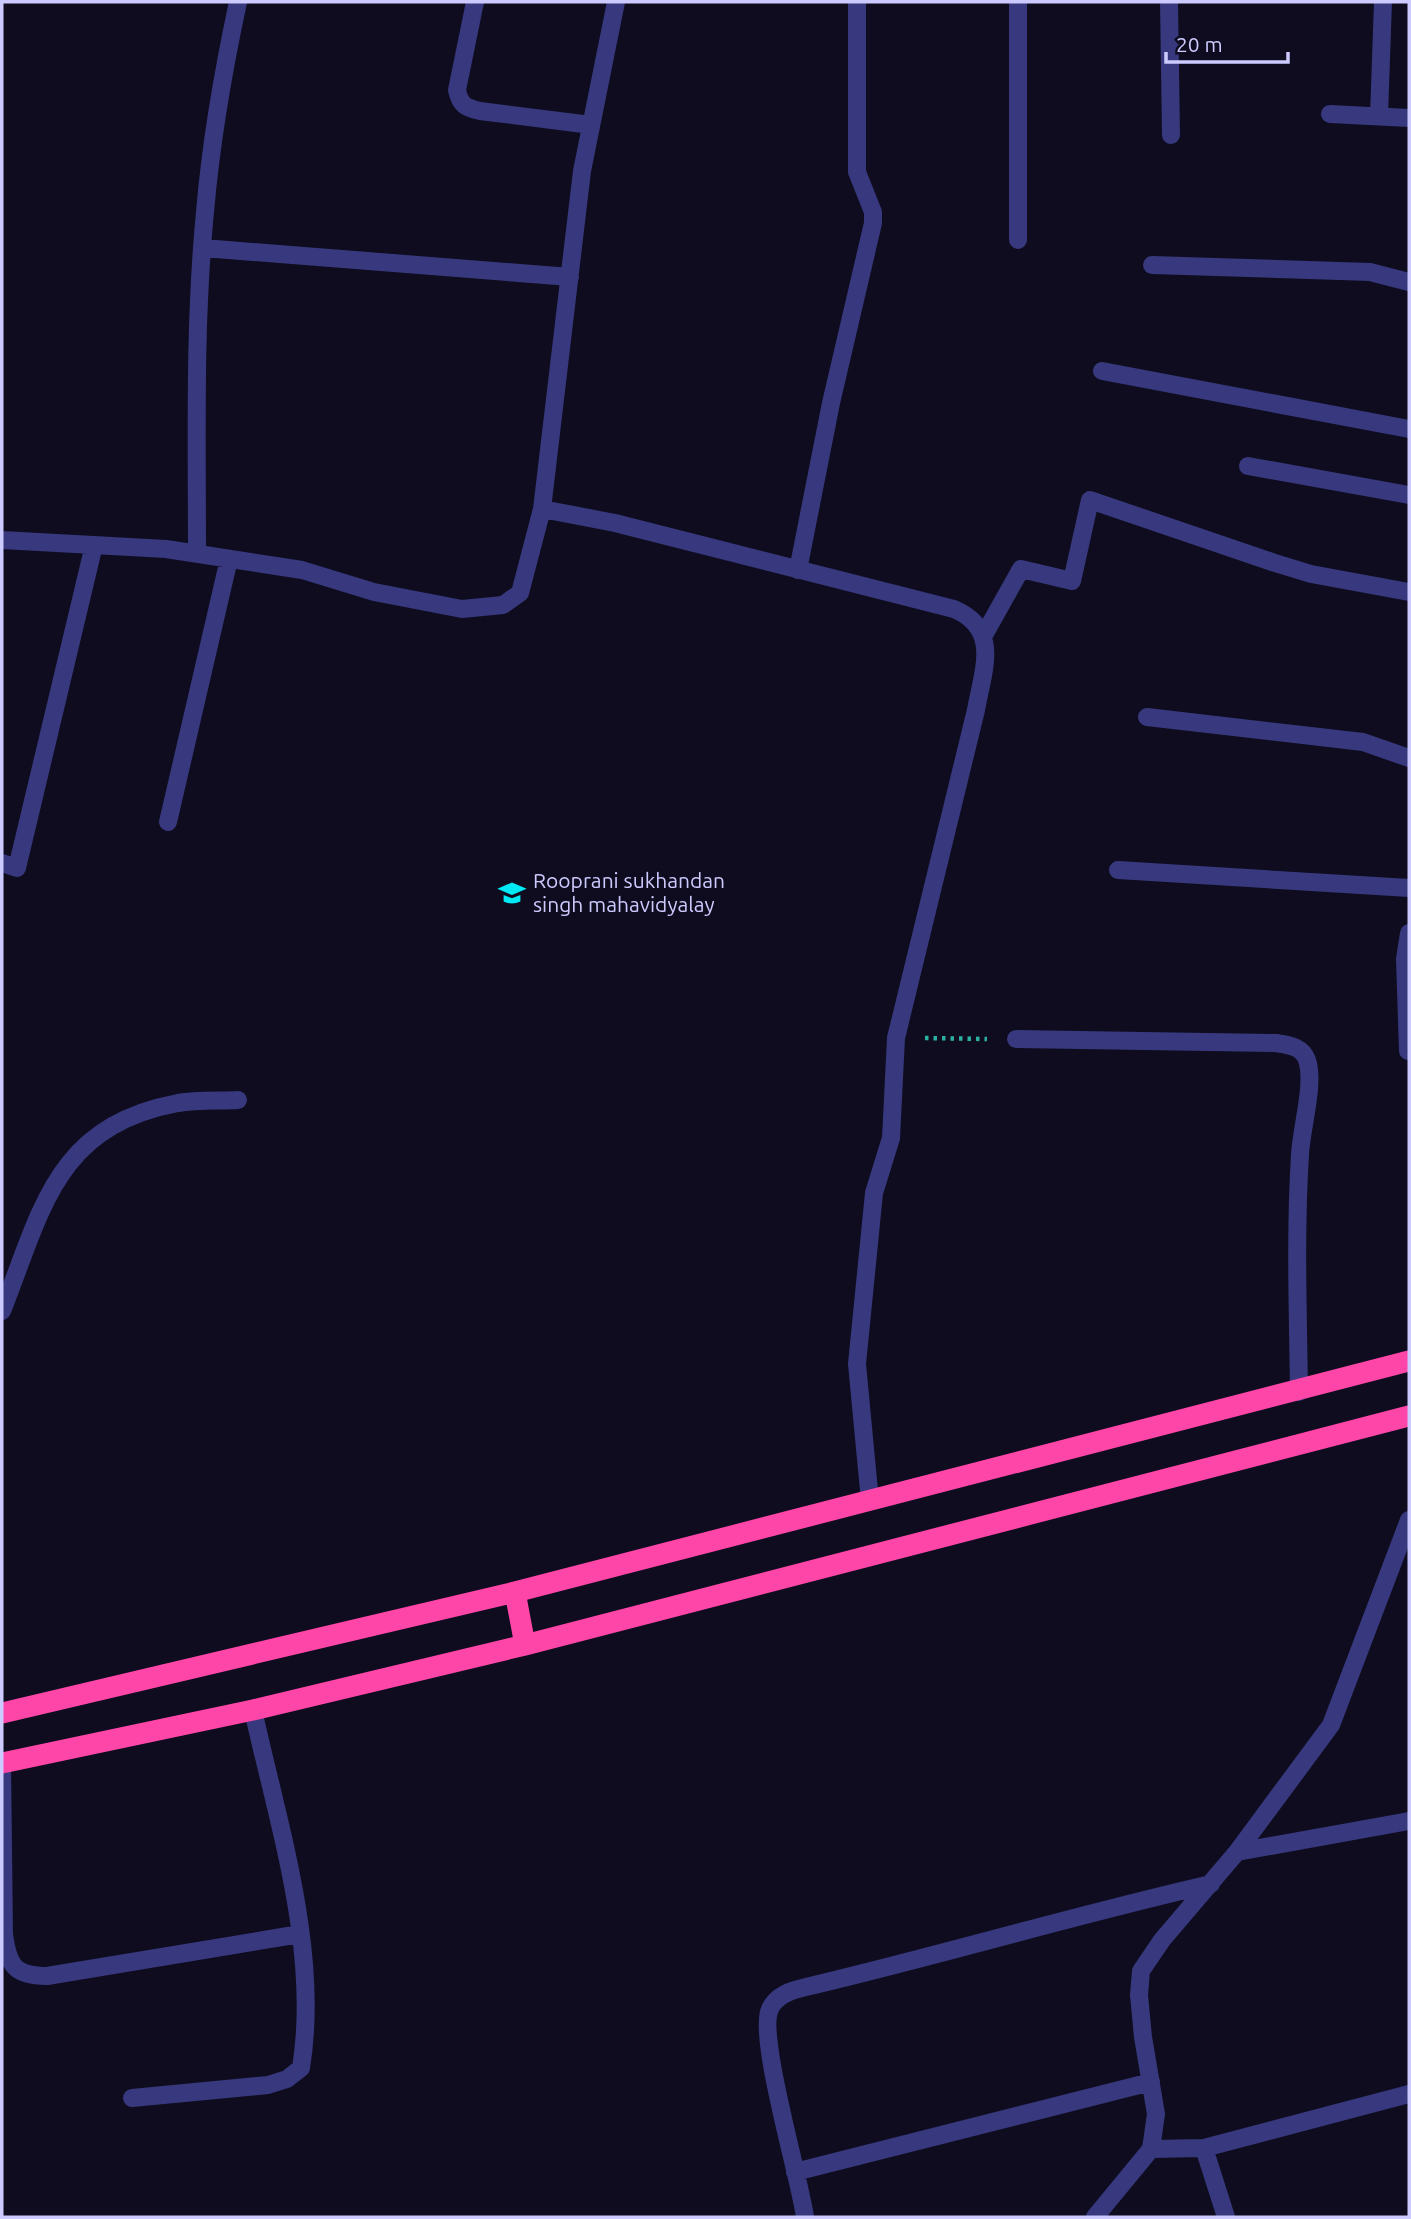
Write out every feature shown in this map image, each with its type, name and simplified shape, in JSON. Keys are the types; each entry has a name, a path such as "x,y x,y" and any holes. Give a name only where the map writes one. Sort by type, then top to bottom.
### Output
{"highway":[{"path":"2,1713 516,1592 1298,1392 1409,1360"},
{"path":"2,1763 253,1710 525,1645 1409,1416"},
{"path":"516,1592 525,1645"}],"street":[{"path":"197,554 197,355 203,248 219,94 238,2"},
{"path":"475,2 457,90 459,102 467,108 480,111 592,125"},
{"path":"2,540 197,554 302,570 374,592 462,609 503,605 520,593 542,509 582,172 616,2"},
{"path":"798,570 831,403 873,223 873,212 857,172 857,2"},
{"path":"1018,2 1018,240"},
{"path":"1170,2 1171,135"},
{"path":"1378,116 1383,2"},
{"path":"1330,114 1409,118"},
{"path":"203,248 570,277"},
{"path":"1152,265 1370,272 1409,282"},
{"path":"1102,371 1409,429"},
{"path":"1248,466 1409,495"},
{"path":"870,1501 857,1364 874,1193 891,1138 897,1038 976,710 985,656 984,635 1021,569 1072,582 1090,500 1287,567 1409,592"},
{"path":"542,509 615,523 954,609 969,616 984,635"},
{"path":"2,863 17,868 94,545"},
{"path":"168,822 229,559"},
{"path":"1147,717 1363,742 1409,758"},
{"path":"1118,870 1409,888"},
{"path":"1408,1051 1405,959 1409,933"},
{"path":"1016,1039 1276,1043 1301,1050 1306,1058 1309,1074 1300,1154 1297,1249 1298,1392"},
{"path":"2,1311 52,1184 79,1149 105,1129 142,1113 180,1103 238,1100"},
{"path":"1095,2217 1151,2149 1156,2113 1142,2027 1140,1971 1162,1940 1237,1852 1331,1725 1409,1520"},
{"path":"132,2098 268,2085 287,2080 301,2068 307,2012 300,1934 253,1710"},
{"path":"2,1763 5,1934 7,1958 18,1971 29,1976 47,1976 300,1934"},
{"path":"1237,1852 1409,1821"},
{"path":"805,2217 769,2049 769,2010 776,2000 806,1987 943,1955 1068,1917 1211,1884"},
{"path":"796,2172 1151,2082"},
{"path":"1151,2149 1204,2148 1409,2094"},
{"path":"1204,2148 1226,2217"}],"path":[{"path":"897,1038 1016,1039"}],"place":[{"name":"Rooprani sukhandan singh mahavidyalay","path":"512,893"}]}
